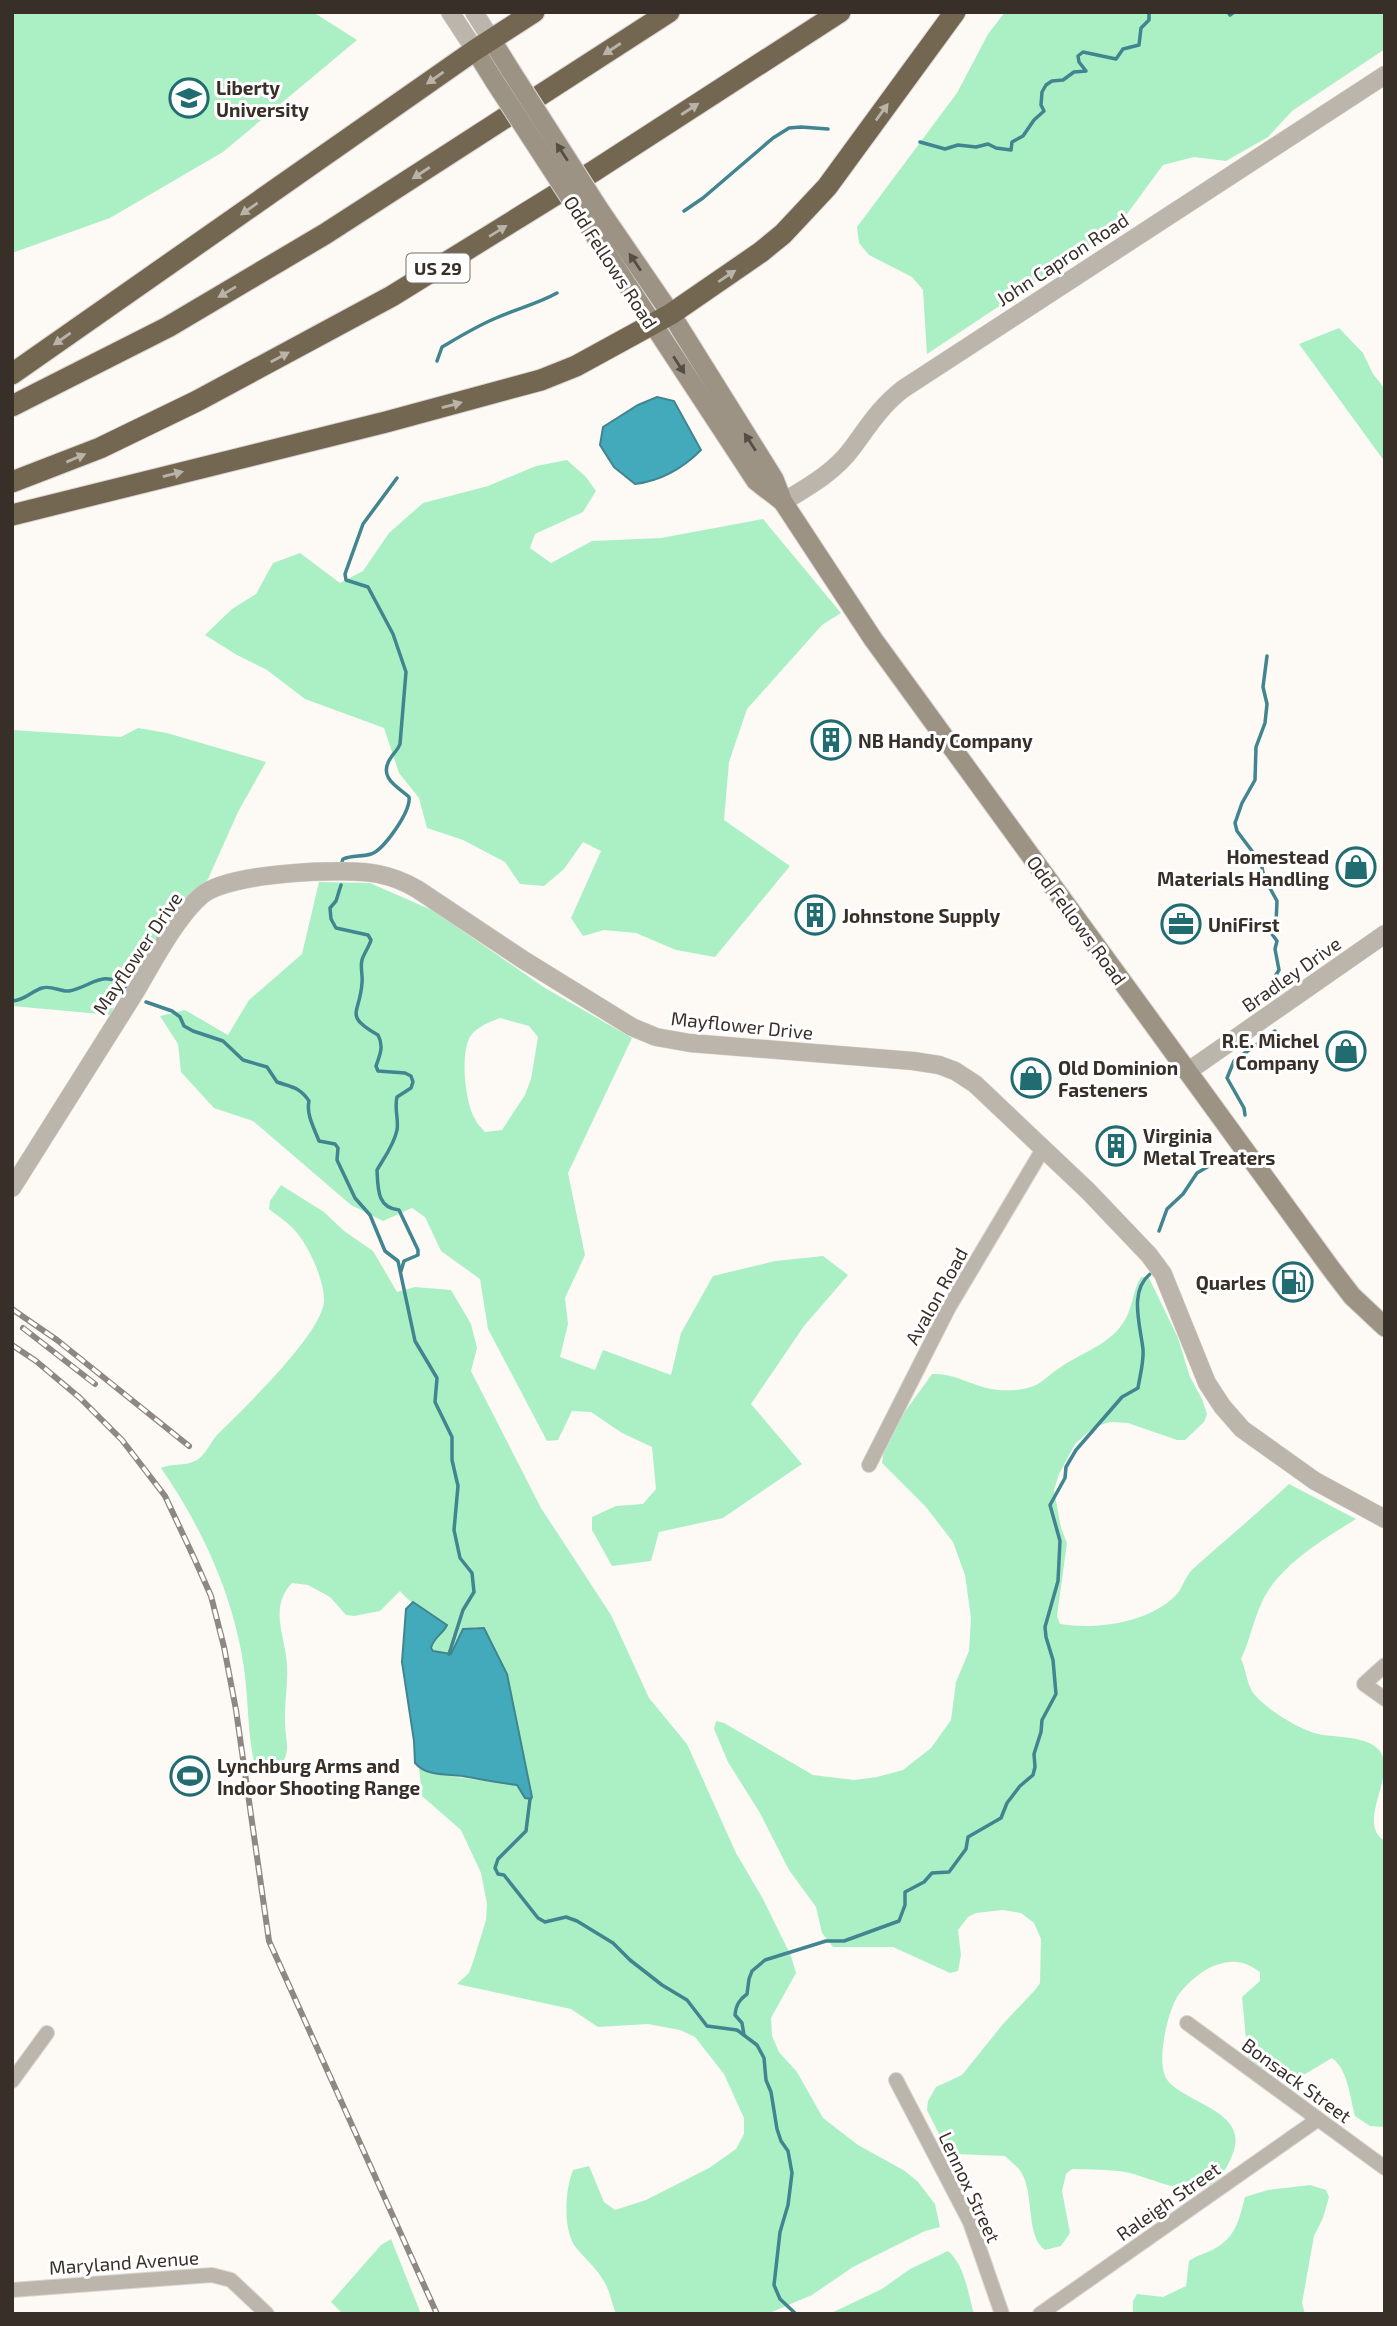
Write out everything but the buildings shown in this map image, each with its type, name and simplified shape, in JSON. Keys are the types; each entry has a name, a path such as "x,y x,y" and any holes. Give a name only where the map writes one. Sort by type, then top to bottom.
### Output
{"highway":[{"path":"12,374 534,12"},
{"path":"12,406 168,327 325,234 669,12"},
{"name":"US 29","path":"12,482 100,448 197,401 392,296 594,171 840,12"},
{"path":"12,515 386,422 541,380 576,366 662,320 761,252 806,211 827,187 955,12"}],"main road":[{"name":"Odd Fellows Road","path":"483,45 662,320 774,479 783,502 873,639 1352,1296 1385,1327"}],"street":[{"name":"Odd Fellows Road","path":"450,12 483,45"},
{"name":"Odd Fellows Road","path":"474,12 483,45"},
{"name":"John Capron Road","path":"783,502 818,481 841,461 876,414 903,389 1385,75"},
{"name":"Mayflower Drive","path":"12,1188 153,963 202,894 227,883 250,879 336,872 376,874 400,880 621,1021 656,1037 690,1043 913,1061 947,1068 975,1084 1131,1235 1163,1274 1207,1383 1242,1429 1315,1481 1385,1518"},
{"name":"Bradley Drive","path":"1187,1072 1385,934"},
{"name":"Avalon Road","path":"869,1465 948,1309 1043,1149"},
{"path":"1385,1665 1364,1684 1385,1699"},
{"name":"Bonsack Street","path":"1187,2023 1385,2168"},
{"path":"12,2081 47,2033"},
{"name":"Lennox Street","path":"896,2080 970,2222 1002,2314"},
{"name":"Raleigh Street","path":"1040,2314 1317,2120"},
{"name":"Maryland Avenue","path":"12,2290 212,2275 230,2280 267,2314"}],"green space":[{"name":"Liberty University","path":"12,12 313,12 357,40 223,152 110,218 12,253"},
{"path":"1005,12 1385,12 1385,49 1292,111 1268,137 1226,161 1194,157 1163,165 1124,218 1096,242 927,354 923,290 912,277 869,255 859,243 857,227 957,93 988,34"},
{"path":"1339,328 1363,353 1373,374 1385,389 1385,462 1299,344"},
{"path":"567,460 586,477 596,491 583,512 535,534 530,548 551,563 592,541 661,538 763,519 841,613 822,625 747,709 729,762 724,820 790,866 715,957 676,950 636,933 604,930 583,936 571,918 601,851 583,842 564,869 544,886 520,884 505,862 463,840 427,828 419,798 399,773 384,728 305,699 267,670 205,635 232,609 256,594 273,563 300,553 340,583 363,571 389,533 423,503 488,486 536,466"},
{"path":"138,728 167,733 266,762 238,812 208,879 143,960 114,1005 111,1015 12,1006 12,730 121,737"},
{"path":"319,882 370,883 434,911 545,988 632,1038 568,1173 585,1255 565,1298 568,1324 560,1357 595,1370 603,1350 671,1375 681,1333 713,1276 775,1261 823,1256 848,1275 804,1326 751,1404 802,1464 723,1518 659,1532 651,1561 612,1566 592,1530 592,1517 616,1506 643,1504 656,1489 652,1447 622,1433 591,1412 572,1411 558,1440 547,1441 488,1329 480,1279 441,1251 425,1217 412,1208 383,1221 351,1205 253,1121 214,1108 181,1072 178,1044 160,1016 185,1010 228,1035 249,1000 302,954","holes":["500,1018 529,1026 538,1037 531,1079 525,1095 502,1130 485,1132 476,1121 468,1101 465,1076 468,1041 478,1029"]},
{"path":"281,1185 324,1212 344,1231 373,1251 397,1292 415,1287 451,1290 471,1324 477,1348 471,1371 541,1508 611,1615 649,1698 687,1744 736,1853 763,1899 791,1956 796,1973 771,2018 772,2036 779,2052 797,2072 823,2118 858,2145 905,2171 918,2182 935,2204 940,2227 925,2231 853,2267 812,2295 767,2314 616,2314 605,2283 577,2249 569,2232 566,2210 573,2170 589,2166 604,2202 615,2210 646,2200 709,2168 736,2149 744,2134 744,2118 724,2074 695,2037 680,2030 648,2024 598,2027 571,2009 457,1984 469,1973 486,1920 487,1904 481,1873 461,1830 422,1796 419,1768 455,1777 517,1785 532,1797 507,1674 489,1636 477,1627 463,1629 451,1654 433,1651 431,1645 446,1624 415,1605 400,1591 380,1611 354,1616 346,1615 330,1597 308,1585 292,1583 281,1602 280,1613 287,1666 286,1754 284,1761 271,1775 257,1774 250,1735 244,1668 233,1615 203,1538 161,1468 191,1463 201,1457 217,1435 295,1352 319,1316 324,1294 312,1256 294,1230 269,1209 270,1201"},
{"path":"1141,1277 1149,1278 1178,1338 1190,1377 1207,1414 1204,1422 1185,1440 1177,1440 1128,1423 1110,1422 1094,1427 1075,1444 1054,1490 1061,1528 1067,1543 1057,1616 1060,1624 1105,1625 1137,1618 1165,1605 1176,1595 1193,1569 1289,1484 1356,1519 1303,1554 1269,1589 1241,1659 1252,1691 1275,1712 1311,1732 1367,1742 1380,1751 1384,1762 1374,1823 1377,1833 1385,1841 1385,2127 1370,2126 1355,2116 1345,2076 1332,2058 1295,2080 1254,2065 1248,2059 1242,1997 1260,1981 1260,1972 1239,1962 1216,1965 1194,1979 1176,1999 1166,2028 1162,2064 1168,2081 1225,2118 1232,2128 1236,2139 1226,2167 1217,2180 1196,2189 1172,2186 1125,2172 1072,2169 1066,2174 1062,2191 1070,2233 1061,2246 1045,2250 1035,2235 1028,2192 1019,2170 1005,2156 955,2154 943,2142 927,2110 928,2101 936,2087 962,2075 1040,1983 1041,1939 1034,1923 1021,1913 1003,1910 976,1913 968,1917 958,1930 961,1955 958,1971 950,1973 893,1947 833,1947 822,1933 816,1907 789,1870 760,1813 728,1762 714,1729 716,1721 724,1723 813,1775 854,1780 903,1770 931,1748 951,1720 956,1682 969,1651 971,1618 965,1575 953,1542 926,1507 882,1463 889,1440 932,1374 950,1376 990,1389 1023,1389 1039,1383 1104,1342 1126,1318"},
{"path":"1310,2185 1326,2190 1329,2197 1314,2236 1302,2303 1305,2314 1133,2314 1133,2301 1137,2294 1163,2297 1186,2286 1189,2261 1216,2248 1230,2236 1237,2224 1245,2197 1268,2190"},
{"path":"391,2239 421,2314 343,2314 331,2302 381,2245"},
{"path":"948,2251 962,2272 974,2314 829,2314 882,2289 910,2269"}],"water":[{"path":"657,397 674,401 701,450 671,473 635,484 614,467 600,445 603,427 638,405"},
{"path":"413,1602 447,1625 432,1645 433,1651 451,1654 463,1629 484,1628 507,1674 531,1799 525,1798 517,1785 433,1773 415,1763 402,1662 406,1609"}],"waterway":[{"path":"920,142 945,149 958,145 976,147 988,144 1011,150 1012,142 1023,136 1044,111 1041,105 1042,92 1046,85 1052,81 1063,80 1074,72 1086,71 1078,56 1083,52 1116,59 1123,49 1139,45 1141,28 1149,20 1149,12"},
{"path":"1228,12 1230,15 1234,12"},
{"path":"684,211 789,128 828,129"},
{"path":"437,361 442,347 489,321 557,293"},
{"path":"342,862 346,858 371,854 383,845 406,811 409,797 391,781 386,772 390,759 400,744 406,672 393,634 368,587 346,580 345,574 363,524 397,478"},
{"path":"1267,656 1263,687 1267,704 1265,723 1256,747 1255,780 1235,823 1237,831 1261,863 1264,877 1277,901 1276,923 1269,930 1277,941 1277,983"},
{"path":"341,885 336,901 330,908 331,919 336,928 368,935 371,940 361,963 362,983 357,1018 380,1039 381,1050 376,1066 378,1071 405,1073 411,1076 413,1082 411,1088 397,1097 396,1136 377,1170 380,1196 386,1206 399,1210 418,1250 418,1255 404,1261 401,1271"},
{"path":"12,1001 42,988 69,991 103,979 110,979 126,987"},
{"path":"146,1002 172,1011 180,1017 184,1026 223,1041 243,1060 267,1067 277,1082 302,1093 309,1101 310,1116 319,1141 335,1144 338,1148 337,1160 355,1198 370,1215 385,1251 398,1261 415,1341 437,1378 435,1402 452,1437 452,1460 458,1486 454,1530 460,1558 472,1573 474,1592 463,1610 449,1654"},
{"path":"1245,1115 1244,1108 1227,1078 1234,1061 1275,1031"},
{"path":"1159,1231 1167,1209 1183,1194 1197,1173 1209,1166 1211,1161"},
{"path":"744,2035 742,2023 735,2015 738,2003 747,1994 752,1971 765,1960 826,1941 844,1941 899,1921 905,1905 905,1892 924,1882 932,1873 949,1872 966,1849 968,1837 1001,1818 1007,1803 1033,1775 1034,1754 1042,1720 1056,1694 1053,1660 1045,1627 1058,1581 1060,1541 1050,1505 1076,1450 1122,1397 1138,1388 1143,1354 1138,1299 1140,1289 1150,1274"},
{"path":"530,1799 526,1831 498,1859 495,1868 498,1874 504,1875 538,1918 545,1922 566,1917 613,1943 662,1985 687,2000 707,2026 737,2030 757,2045 764,2058 777,2129 788,2151 792,2173 788,2205 780,2232 774,2285 780,2299 796,2314"}],"railway":[{"path":"12,1309 57,1340 189,1446"},
{"path":"23,1328 95,1384"},
{"path":"12,1345 36,1361 80,1398 122,1440 165,1496 211,1596 236,1710 269,1941 437,2314"}],"place":[{"name":"Liberty University","path":"189,98"},
{"name":"NB Handy Company","path":"831,740"},
{"name":"Homestead Materials Handling","path":"1356,867"},
{"name":"Johnstone Supply","path":"815,915"},
{"name":"UniFirst","path":"1181,924"},
{"name":"R.E. Michel Company","path":"1346,1051"},
{"name":"Old Dominion Fasteners","path":"1031,1078"},
{"name":"Virginia Metal Treaters","path":"1116,1146"},
{"name":"Quarles","path":"1293,1282"},
{"name":"Lynchburg Arms and Indoor Shooting Range","path":"190,1776"}]}
